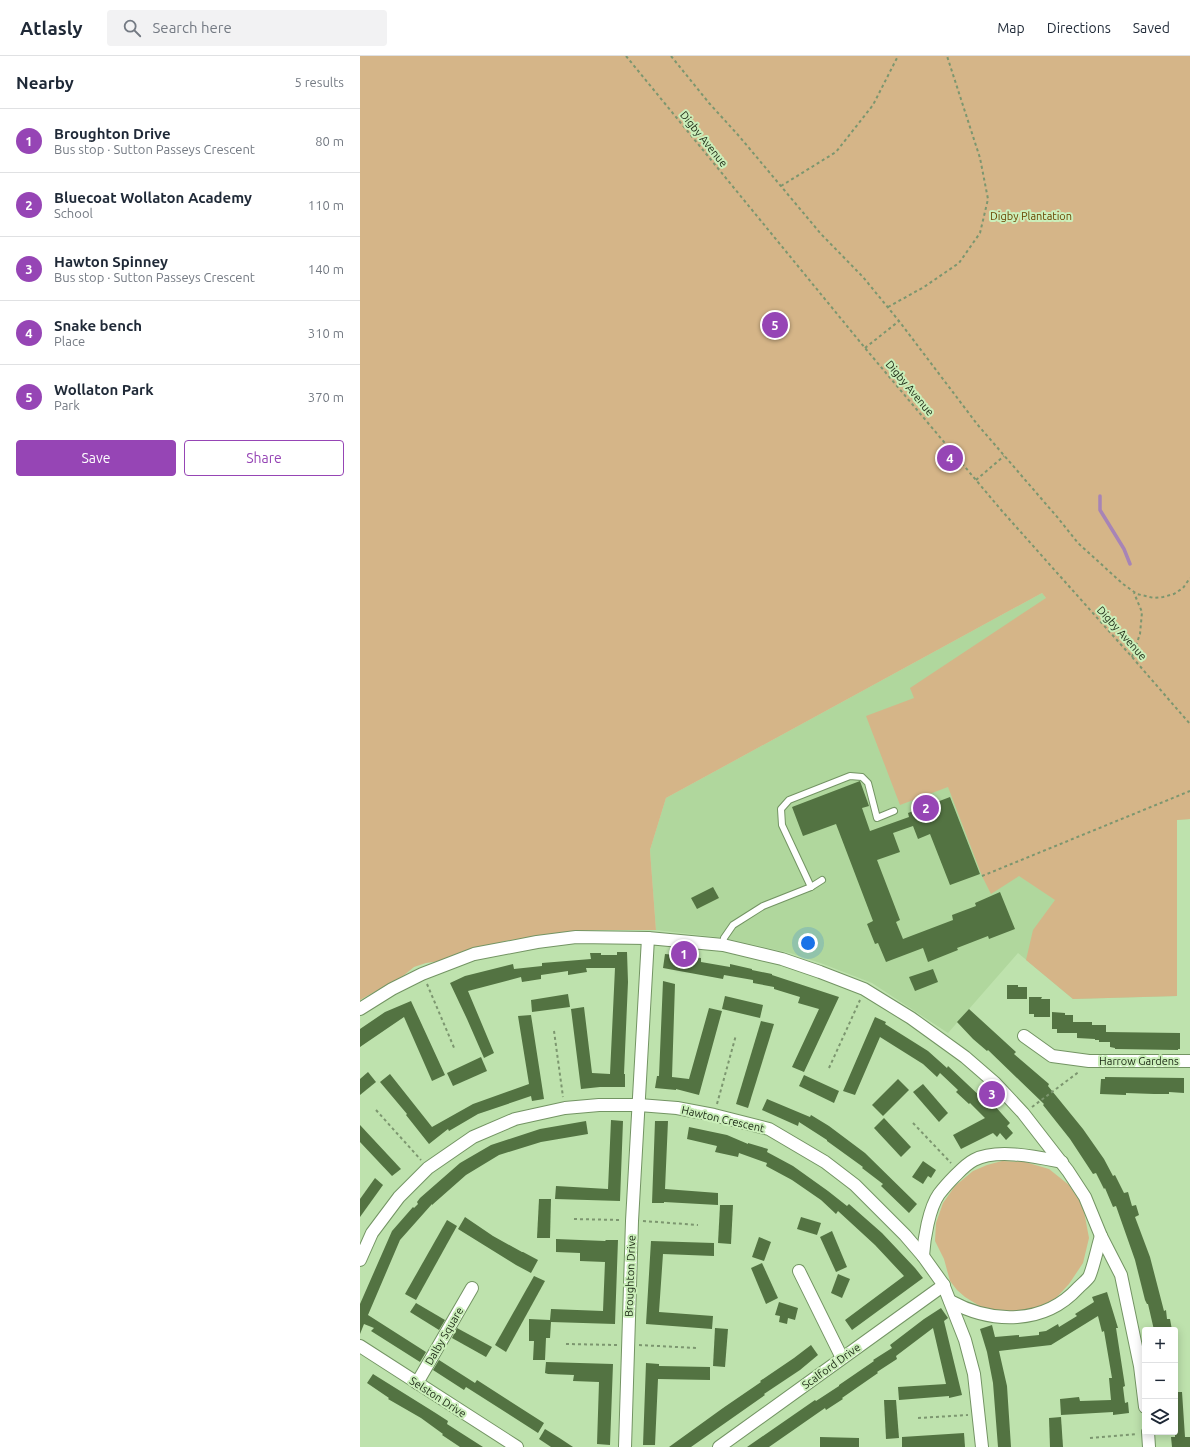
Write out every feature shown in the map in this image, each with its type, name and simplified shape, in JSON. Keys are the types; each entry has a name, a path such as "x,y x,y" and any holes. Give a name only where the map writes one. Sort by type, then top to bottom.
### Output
{"street":[{"path":"360,1009 392,989 422,974 474,954 537,942 576,937 648,938 724,945 782,959 864,989 911,1018 964,1057 995,1083 1023,1114 1062,1162 1085,1197 1121,1275 1140,1366 1144,1399"},
{"name":"Broughton Drive","path":"624,1447 632,1221 648,938"},
{"name":"Harrow Gardens","path":"1024,1036 1052,1056 1089,1061 1190,1062"},
{"name":"Hawton Crescent","path":"360,1260 372,1233 394,1203 428,1168 473,1137 515,1119 565,1108 599,1105 639,1105 678,1108 714,1115 769,1129 825,1162 855,1185 905,1235 923,1256 944,1286 965,1340 974,1374 982,1447"},
{"path":"923,1256 929,1218 938,1195 959,1171 974,1160 992,1155 1017,1154 1062,1162"},
{"path":"950,1302 976,1313 1002,1317 1031,1316 1053,1308 1071,1296 1089,1276 1102,1236"},
{"path":"799,1271 842,1358"},
{"name":"Scalford Drive","path":"719,1447 944,1286"},
{"name":"Dalby Square","path":"417,1384 472,1288"},
{"name":"Selston Drive","path":"360,1346 517,1447"},
{"path":"1148,1435 1149,1447"}],"lane":[{"path":"810,887 782,825 781,809 788,800 850,776 862,777 868,783 877,818 894,811"},
{"path":"724,945 724,938 733,925 763,906 810,887 822,880"}],"path":[{"name":"Digby Avenue","path":"626,56 865,348 1002,511 1190,724"},
{"path":"671,56 709,104 739,136 821,234 863,277 899,321 977,424 1078,543 1123,584 1137,594 1154,598 1174,594 1183,588 1190,578"},
{"path":"780,186 836,152 873,105 898,56"},
{"path":"888,307 924,287 959,262 980,234 988,199 982,165 947,56"},
{"path":"865,348 899,321"},
{"path":"976,480 1004,456"},
{"path":"1132,657 1140,634 1142,612 1133,592"},
{"path":"982,876 1190,791"},
{"path":"422,974 455,1050"},
{"path":"828,1068 864,989"},
{"path":"554,1031 565,1108"},
{"path":"714,1115 736,1035"},
{"path":"1023,1114 1075,1075 1089,1061"},
{"path":"376,1110 428,1168"},
{"path":"914,1123 959,1171"},
{"path":"574,1218 698,1225"},
{"path":"566,1344 696,1348"},
{"path":"918,1418 979,1414"},
{"path":"1090,1438 1142,1434"}],"shaded area":[{"path":"1042,593 1190,775 1190,819 1177,820 1177,996 1073,999 1018,953 948,1033 872,983 823,964 790,953 724,938 656,930 650,850 666,798"}],"green space":[{"name":"Digby Plantation","path":"360,56 1190,56 1190,819 1177,820 1177,996 1073,999 1026,960 1033,930 1055,900 1019,876 991,894 982,876 948,787 900,805 866,716 914,698 910,688 1046,598 1042,593 666,798 650,850 656,930 595,930 565,932 505,941 440,961 414,967 403,976 360,1000"},
{"path":"1002,1161 1025,1162 1049,1169 1069,1185 1083,1206 1089,1238 1083,1263 1069,1284 1056,1298 1027,1311 1011,1313 986,1310 965,1297 957,1290 950,1281 944,1259 935,1241 936,1223 943,1203 955,1186 973,1171"}],"building":[{"path":"860,781 869,806 862,808 870,831 909,817 908,813 950,797 980,874 950,885 930,834 918,839 913,826 893,833 900,852 877,860 900,920 896,922 903,939 953,920 952,915 976,906 975,903 1000,892 1015,929 989,939 988,936 957,948 958,950 928,962 923,948 886,962 878,943 875,944 867,924 873,921 836,824 803,836 792,807"},
{"path":"713,887 719,898 697,909 691,898"},
{"path":"617,952 627,952 628,982 624,1074 625,1087 581,1089 571,1009 584,1007 592,1073 610,1074 615,968 586,968 587,972 568,975 568,971 541,975 541,979 522,982 521,977 468,991 494,1053 484,1058 450,983 465,976 513,964 514,969 542,966 542,963 591,959 590,953 617,955"},
{"path":"665,954 675,955 675,958 701,958 701,962 730,967 730,964 752,969 772,974 839,997 804,1072 792,1067 819,1009 798,1003 800,997 774,989 774,987 753,983 753,980 724,975 723,979 663,968"},
{"path":"933,969 938,982 915,991 909,977"},
{"path":"663,981 675,984 672,1077 689,1079 709,1008 722,1011 699,1095 676,1089 655,1088 657,1076 659,1076"},
{"path":"1007,985 1027,987 1027,999 1007,999"},
{"path":"568,994 570,1007 532,1012 531,1000"},
{"path":"725,996 763,1005 760,1018 722,1009"},
{"path":"1029,997 1042,997 1041,999 1050,999 1050,1017 1034,1017 1034,1014 1029,1014"},
{"path":"411,1001 445,1075 432,1081 404,1017 360,1047 360,1029 385,1012"},
{"path":"969,1009 1016,1052 1014,1054 1049,1084 1048,1086 1083,1129 1104,1159 1113,1176 1115,1175 1124,1193 1128,1192 1132,1206 1136,1205 1139,1215 1135,1217 1150,1257 1164,1311 1166,1310 1167,1319 1170,1319 1171,1327 1153,1327 1135,1260 1116,1206 1113,1207 1105,1188 1104,1189 1096,1173 1093,1174 1070,1139 1043,1105 1044,1104 988,1050 987,1051 973,1039 957,1022"},
{"path":"1052,1012 1073,1015 1073,1022 1092,1022 1092,1025 1106,1025 1106,1032 1180,1033 1180,1049 1115,1049 1110,1047 1110,1042 1099,1042 1099,1040 1095,1039 1077,1038 1077,1033 1057,1033 1057,1029 1052,1029"},
{"path":"531,1015 544,1099 532,1101 531,1096 478,1114 449,1131 448,1129 429,1144 406,1115 407,1114 380,1082 390,1074 432,1127 473,1104 529,1084 518,1016"},
{"path":"875,1017 886,1022 885,1024 928,1051 947,1068 948,1066 983,1099 986,1096 1010,1123 1007,1126 1013,1133 1006,1140 1000,1133 997,1137 993,1133 961,1149 953,1135 985,1118 956,1092 958,1090 940,1073 937,1077 923,1064 880,1037 855,1095 843,1091"},
{"path":"761,1021 774,1024 748,1108 736,1104"},
{"path":"481,1057 487,1071 453,1086 447,1073"},
{"path":"368,1072 376,1082 360,1095 360,1079"},
{"path":"804,1075 839,1091 834,1103 799,1086"},
{"path":"1105,1077 1184,1078 1184,1093 1126,1093 1126,1095 1100,1094 1101,1079 1105,1079"},
{"path":"898,1079 909,1090 883,1116 872,1105"},
{"path":"923,1084 948,1113 939,1122 913,1092"},
{"path":"767,1099 810,1117 811,1115 829,1126 865,1153 917,1204 909,1213 881,1186 883,1184 827,1140 799,1122 798,1126 762,1110"},
{"path":"884,1118 911,1147 901,1157 874,1128"},
{"path":"611,1120 623,1121 620,1201 555,1199 556,1186 608,1189"},
{"path":"586,1121 588,1134 541,1142 499,1155 466,1175 432,1204 400,1240 368,1315 426,1352 420,1362 371,1331 374,1328 364,1324 360,1334 360,1304 392,1231 413,1207 414,1208 418,1204 417,1202 420,1198 460,1163 491,1145 540,1129"},
{"path":"655,1121 668,1121 665,1189 718,1193 718,1205 664,1202 652,1203"},
{"path":"360,1125 401,1169 392,1176 360,1142"},
{"path":"689,1127 727,1135 748,1144 768,1149 767,1152 793,1166 847,1206 849,1204 882,1233 923,1278 852,1330 845,1320 904,1276 875,1245 838,1211 836,1214 821,1200 792,1180 766,1166 767,1163 739,1153 738,1157 715,1152 717,1146 687,1139"},
{"path":"923,1161 936,1170 931,1178 928,1176 923,1184 912,1177"},
{"path":"375,1178 383,1185 360,1217 360,1199"},
{"path":"539,1199 551,1199 550,1238 537,1238"},
{"path":"720,1205 733,1205 731,1244 718,1243"},
{"path":"465,1217 493,1236 538,1260 531,1273 458,1229"},
{"path":"801,1217 821,1223 817,1235 797,1229"},
{"path":"447,1220 457,1226 416,1300 405,1294"},
{"path":"832,1231 847,1267 836,1272 820,1237"},
{"path":"759,1237 771,1242 764,1261 752,1257"},
{"path":"556,1239 605,1241 618,1240 615,1324 551,1322 550,1338 546,1338 545,1360 533,1360 534,1341 529,1341 529,1319 550,1320 551,1309 603,1311 605,1262 580,1261 580,1253 556,1252"},
{"path":"651,1241 714,1243 714,1256 663,1254 659,1312 713,1316 712,1329 646,1324"},
{"path":"762,1263 778,1298 766,1304 751,1268"},
{"path":"838,1274 850,1279 842,1298 831,1293"},
{"path":"534,1276 545,1281 506,1352 495,1345"},
{"path":"1107,1292 1118,1328 1116,1328 1125,1386 1123,1387 1125,1403 1128,1402 1129,1413 1113,1415 1113,1412 1061,1415 1060,1399 1079,1397 1080,1401 1111,1400 1109,1378 1112,1378 1104,1331 1102,1332 1098,1316 1051,1345 999,1351 1007,1386 1011,1447 998,1447 993,1383 987,1352 980,1329 992,1325 995,1337 1039,1335 1039,1332 1046,1331 1058,1324 1059,1327 1077,1316 1075,1314 1094,1302 1092,1297"},
{"path":"779,1302 798,1308 795,1320 788,1318 787,1324 779,1322 780,1316 775,1315"},
{"path":"416,1303 445,1320 439,1330 410,1312"},
{"path":"941,1308 948,1318 944,1321 962,1395 949,1398 949,1396 899,1400 898,1387 946,1384 933,1328 896,1356 897,1359 877,1372 878,1373 842,1398 843,1399 826,1410 825,1408 769,1447 747,1447 874,1361 873,1360 892,1348 890,1345"},
{"path":"457,1328 492,1347 486,1357 452,1338"},
{"path":"715,1328 728,1329 725,1367 713,1366"},
{"path":"811,1345 818,1355 800,1370 691,1447 669,1447 761,1382 760,1381"},
{"path":"439,1360 475,1383 477,1380 544,1423 538,1433 466,1387 464,1390 433,1370"},
{"path":"546,1362 613,1364 610,1445 597,1444 599,1382 573,1381 574,1375 545,1373"},
{"path":"646,1363 659,1364 659,1366 710,1367 710,1380 658,1379 655,1445 643,1445"},
{"path":"373,1374 448,1421 447,1424 483,1447 460,1447 421,1418 388,1399 389,1398 367,1383"},
{"path":"1178,1392 1182,1392 1185,1437 1190,1437 1190,1447 1172,1447 1171,1437 1175,1437 1175,1435 1178,1435"},
{"path":"884,1400 896,1400 899,1438 886,1439"},
{"path":"1061,1417 1063,1447 1050,1447 1049,1418"},
{"path":"545,1429 573,1447 551,1447 539,1439"},
{"path":"964,1433 965,1447 902,1447 902,1437"},
{"path":"820,1437 859,1438 859,1447 820,1447"}],"waterway":[{"path":"1100,496 1100,510 1124,549 1130,564"}],"place":[{"name":"Wollaton Park","path":"775,325"},
{"name":"Snake bench","path":"950,458"},
{"name":"Bluecoat Wollaton Academy","path":"926,808"},
{"name":"Broughton Drive","path":"684,954"},
{"name":"Hawton Spinney","path":"992,1094"}]}
